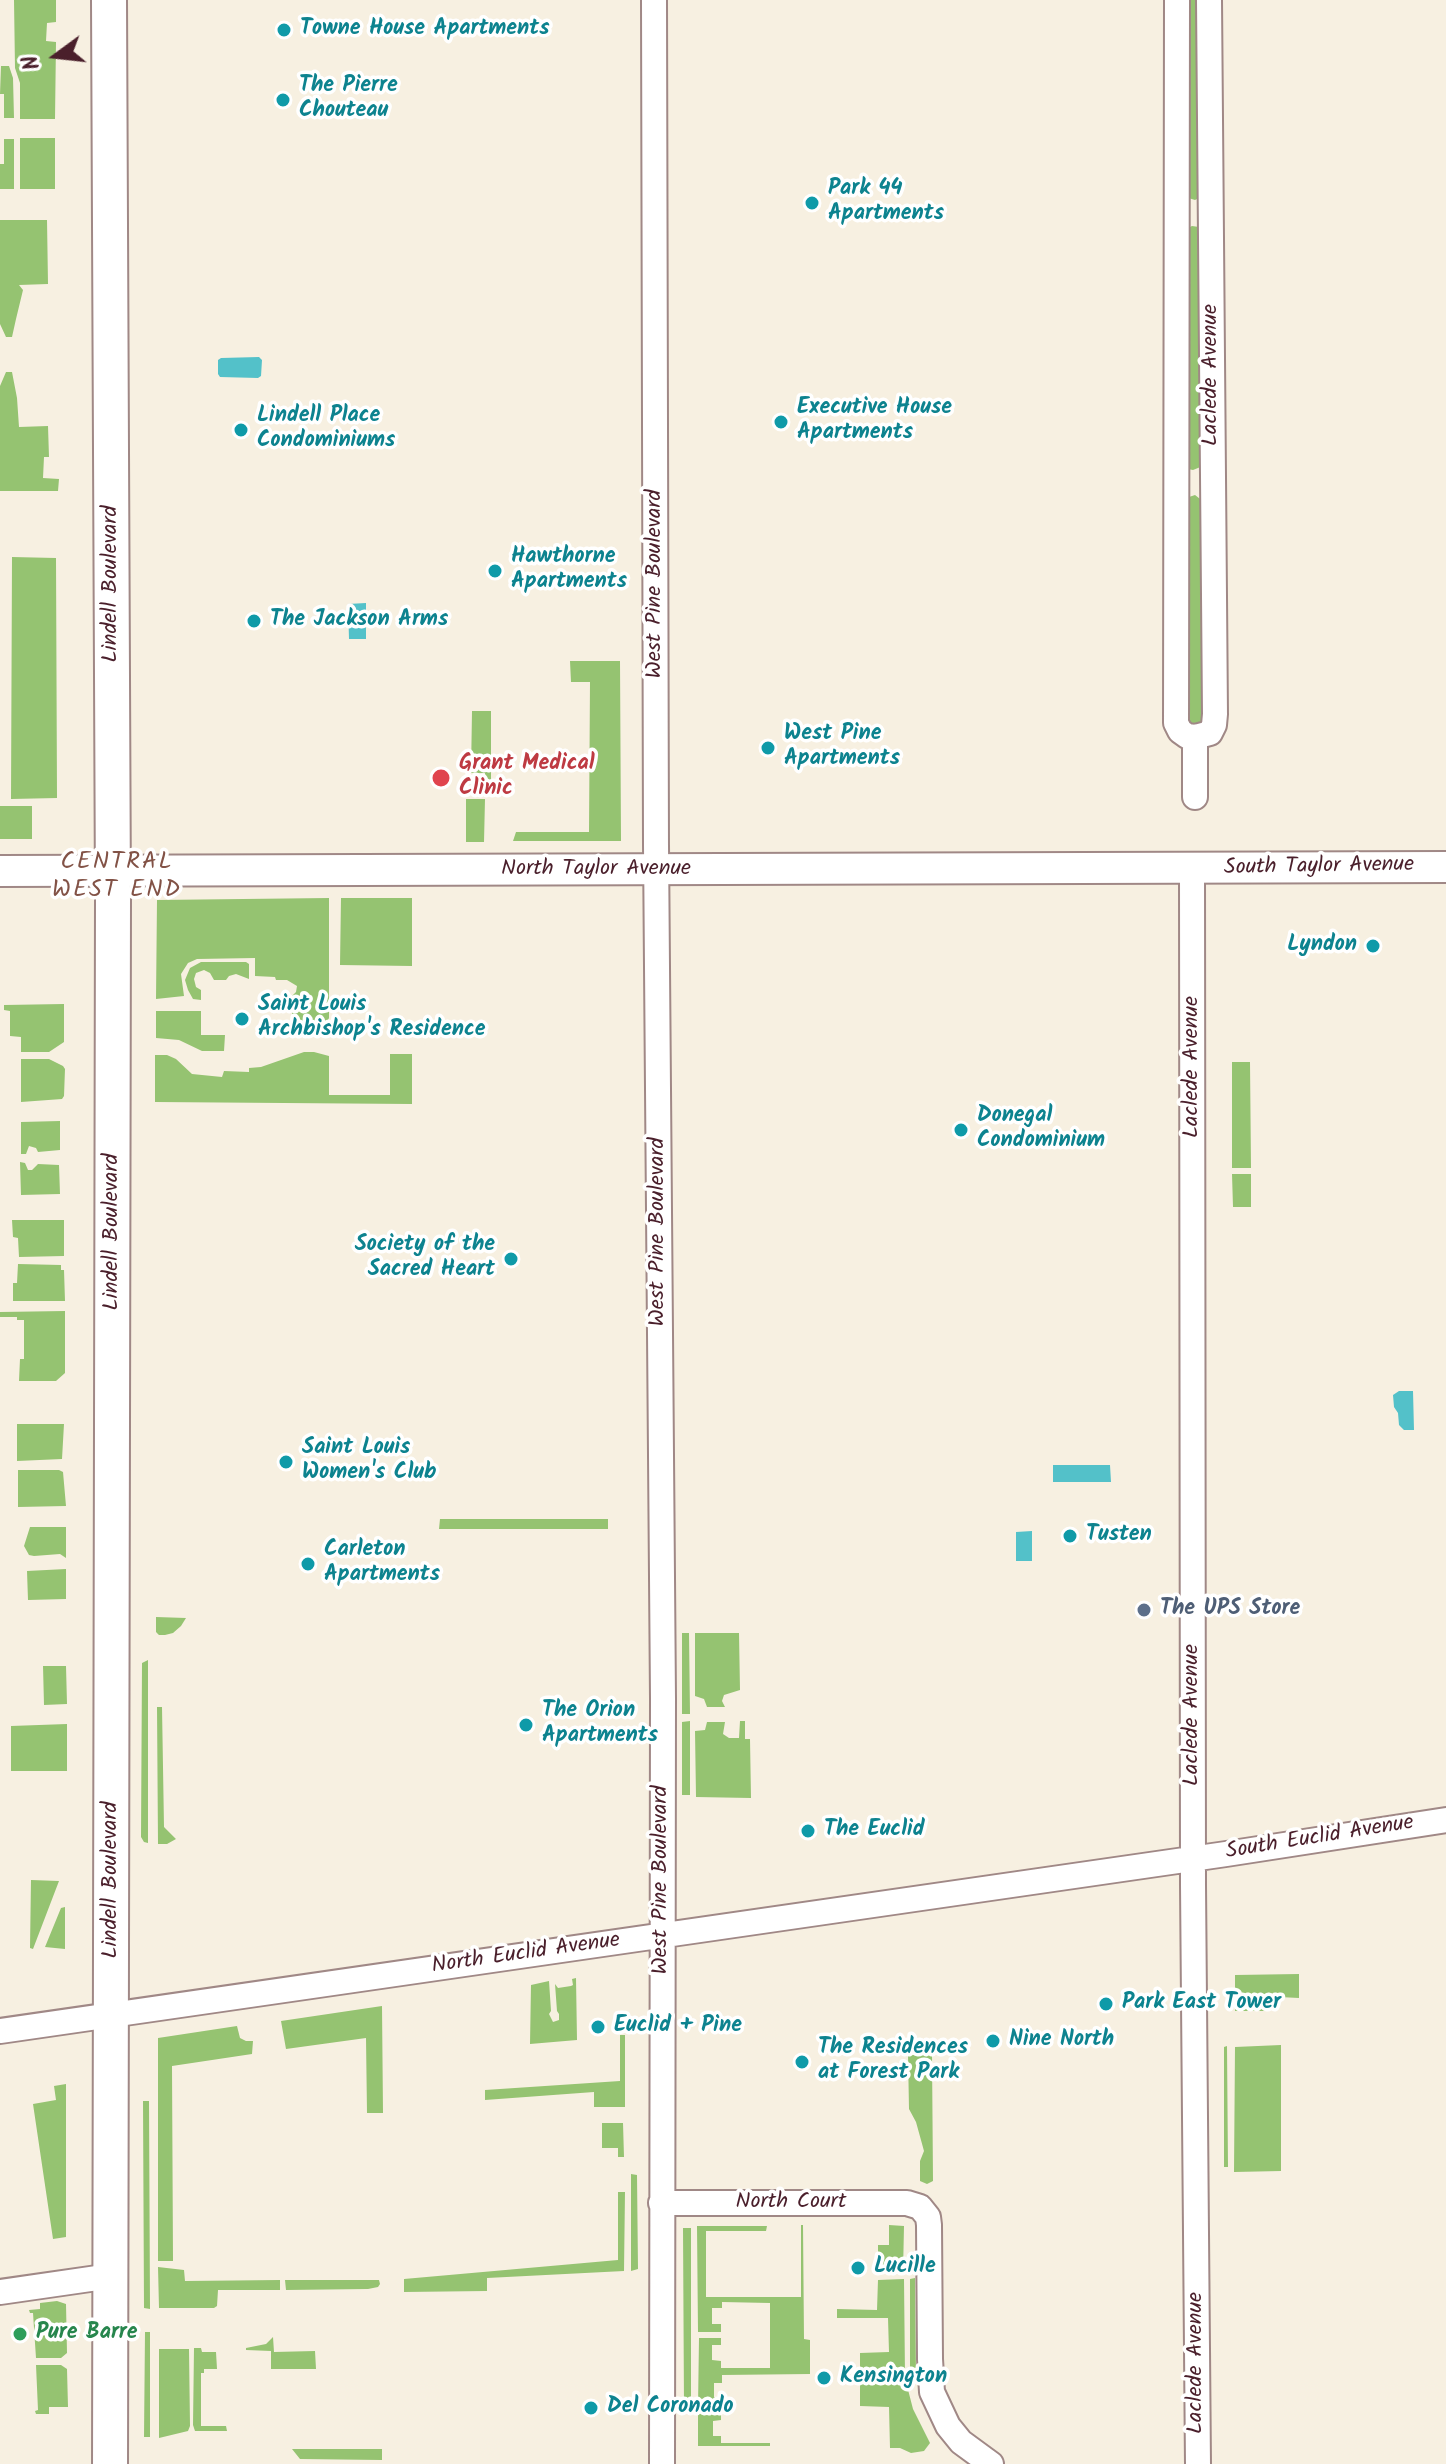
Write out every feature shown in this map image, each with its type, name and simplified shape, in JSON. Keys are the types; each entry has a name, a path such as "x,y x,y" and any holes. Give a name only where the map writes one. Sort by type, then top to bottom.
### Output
{"main road":[{"name":"Lindell Boulevard","path":"109,0 113,871 110,2464"}],"street":[{"name":"West Pine Boulevard","path":"654,0 663,1622 662,2464"},
{"name":"Laclede Avenue","path":"1177,0 1176,723 1180,731 1195,737 1210,733 1215,714 1209,0"},
{"path":"1195,737 1195,797"},
{"name":"South Taylor Avenue","path":"1192,869 1446,867"},
{"name":"North Taylor Avenue","path":"0,871 1192,869"},
{"name":"Laclede Avenue","path":"1192,869 1198,2464"},
{"name":"South Euclid Avenue","path":"1194,1859 1446,1820"},
{"name":"North Euclid Avenue","path":"0,2031 1194,1859"},
{"name":"North Court","path":"661,2203 907,2203 920,2207 928,2217 929,2225 932,2392 948,2426 961,2442 991,2464"},
{"path":"0,2292 111,2276"}],"green space":[{"path":"14,0 56,0 56,22 47,23 46,41 56,42 55,119 20,119 20,83 15,68"},
{"path":"1183,0 1203,0 1201,197 1195,200 1185,197"},
{"path":"1,66 9,66 13,78 14,118 4,118 4,94 0,94"},
{"path":"20,138 55,138 55,189 20,189"},
{"path":"4,139 14,139 14,189 0,189"},
{"path":"0,220 47,220 48,284 19,285 23,290 12,337 6,337 0,324"},
{"path":"1192,226 1202,231 1203,466 1193,470 1188,469 1186,229"},
{"path":"6,372 12,372 19,427 48,426 49,457 44,457 43,478 59,479 58,491 0,491 0,386"},
{"path":"1195,495 1204,502 1203,720 1195,724 1186,719 1186,498"},
{"path":"12,557 56,558 57,798 11,799"},
{"path":"570,661 620,661 621,841 513,841 516,832 589,832 590,682 571,682"},
{"path":"472,711 491,711 491,782 485,783 485,773 471,773"},
{"path":"466,799 485,799 484,842 466,842"},
{"path":"0,806 32,806 32,839 0,839"},
{"path":"329,898 329,1018 322,1032 292,1033 292,1011 276,1011 276,998 292,996 297,986 275,977 255,976 255,958 197,959 188,963 181,974 184,996 156,999 157,900"},
{"path":"341,898 412,898 412,966 340,965"},
{"path":"201,962 246,962 249,964 249,979 236,974 226,980 214,980 204,970 196,973 194,979 196,987 201,990 201,1000 193,999 185,980 190,968"},
{"path":"64,1004 64,1042 49,1052 21,1052 21,1037 10,1036 10,1011 4,1010 4,1005"},
{"path":"156,1011 201,1011 201,1035 225,1035 224,1051 202,1051 179,1040 156,1038"},
{"path":"304,1052 329,1056 329,1095 390,1095 390,1054 412,1054 412,1104 155,1102 155,1055 176,1059 192,1074 222,1077 224,1071 249,1072 249,1068"},
{"path":"21,1059 49,1059 63,1066 62,1099 21,1102"},
{"path":"1232,1062 1250,1062 1251,1168 1232,1168"},
{"path":"60,1121 60,1150 38,1152 29,1146 26,1154 21,1154 21,1122"},
{"path":"20,1162 25,1163 28,1170 38,1164 59,1165 60,1194 21,1195"},
{"path":"1232,1174 1251,1174 1251,1207 1233,1207"},
{"path":"12,1220 64,1220 64,1256 19,1257 18,1238 13,1237"},
{"path":"18,1264 61,1265 61,1270 64,1270 65,1301 13,1301 13,1283 17,1283"},
{"path":"65,1311 65,1373 56,1381 19,1381 20,1359 24,1359 24,1320 0,1317 0,1312"},
{"path":"17,1424 64,1424 62,1459 17,1461"},
{"path":"18,1470 63,1472 66,1506 18,1507"},
{"path":"440,1519 608,1519 608,1529 439,1529"},
{"path":"30,1527 66,1527 66,1558 60,1554 29,1555 24,1546"},
{"path":"66,1569 66,1599 28,1600 27,1571"},
{"path":"156,1617 186,1618 173,1633 159,1635 156,1632"},
{"path":"682,1633 689,1633 690,1714 682,1714"},
{"path":"695,1633 739,1633 740,1690 724,1695 722,1701 725,1707 707,1707 704,1699 695,1696"},
{"path":"148,1660 148,1843 141,1837 142,1663"},
{"path":"43,1666 66,1666 67,1704 44,1705"},
{"path":"157,1707 162,1707 164,1827 176,1839 167,1844 158,1844"},
{"path":"690,1721 690,1795 682,1795 682,1722"},
{"path":"740,1721 745,1721 745,1739 750,1739 751,1798 696,1797 695,1731 705,1730 707,1722 725,1722 723,1734 729,1738 739,1738"},
{"path":"67,1724 67,1771 11,1771 11,1726"},
{"path":"31,1880 59,1881 33,1949 30,1948"},
{"path":"65,1907 65,1949 45,1947 61,1908"},
{"path":"1299,1974 1299,1998 1279,1997 1269,2011 1235,2011 1235,1975"},
{"path":"576,1978 577,2040 530,2044 531,1985 549,1981 549,2014 553,2022 559,2020 555,1984 558,1988 571,1986 572,1979"},
{"path":"382,2006 383,2113 367,2113 366,2038 286,2049 281,2021"},
{"path":"237,2026 240,2038 253,2041 252,2054 172,2066 173,2261 158,2261 158,2038"},
{"path":"620,2035 625,2035 625,2107 594,2107 594,2092 485,2100 485,2090 620,2081"},
{"path":"1281,2045 1281,2171 1234,2172 1235,2047"},
{"path":"1227,2046 1228,2167 1224,2167 1224,2047"},
{"path":"908,2055 932,2055 933,2181 927,2184 920,2181 920,2161 924,2151 909,2109"},
{"path":"66,2084 66,2237 53,2239 33,2104 56,2100 54,2086"},
{"path":"143,2101 149,2101 150,2309 144,2308"},
{"path":"602,2123 623,2123 624,2157 618,2157 618,2148 602,2148"},
{"path":"631,2174 637,2175 638,2269 631,2271"},
{"path":"618,2192 625,2192 624,2271 487,2278 487,2291 404,2292 404,2279 618,2260"},
{"path":"801,2225 804,2339 810,2340 810,2374 722,2375 722,2383 714,2383 714,2397 721,2398 721,2407 698,2407 699,2338 721,2338 721,2345 712,2345 712,2360 721,2361 721,2368 770,2368 770,2303 722,2302 722,2308 712,2308 712,2324 721,2324 721,2332 698,2332 697,2226 767,2226 766,2231 706,2231 706,2297 801,2297"},
{"path":"889,2225 904,2226 903,2273 878,2273 878,2245 889,2245"},
{"path":"683,2228 691,2228 691,2408 684,2407"},
{"path":"158,2267 184,2270 185,2281 280,2280 280,2290 218,2290 217,2306 214,2308 159,2308"},
{"path":"915,2278 916,2375 910,2375 910,2279"},
{"path":"904,2279 905,2376 860,2377 860,2353 889,2352 888,2318 837,2318 837,2309 877,2310 878,2280"},
{"path":"285,2280 379,2280 380,2284 368,2289 286,2290"},
{"path":"57,2301 66,2304 67,2353 61,2358 36,2358 33,2313 29,2310 40,2309 40,2303"},
{"path":"145,2332 150,2332 150,2437 144,2437"},
{"path":"273,2337 274,2352 315,2351 316,2369 271,2369 271,2351 246,2350 266,2344"},
{"path":"194,2348 201,2348 202,2352 216,2352 217,2369 204,2369 201,2373 201,2426 226,2426 227,2431 195,2431"},
{"path":"159,2349 189,2349 190,2426 188,2431 159,2438"},
{"path":"36,2365 61,2365 67,2369 68,2407 49,2407 49,2414 36,2414"},
{"path":"860,2382 906,2382 913,2409 930,2443 924,2451 911,2453 890,2448 889,2407 860,2406"},
{"path":"698,2412 721,2413 721,2420 713,2421 713,2436 721,2436 721,2443 770,2443 770,2446 698,2446"},
{"path":"292,2449 382,2449 382,2460 300,2459"}],"water":[{"path":"259,357 262,360 261,376 258,378 220,377 218,374 218,360 221,358"},
{"path":"366,603 366,639 349,639 348,604"},
{"path":"1399,1391 1413,1391 1414,1430 1404,1430 1399,1425 1393,1395"},
{"path":"1053,1465 1110,1465 1111,1482 1053,1482"},
{"path":"1032,1531 1032,1561 1016,1561 1016,1532"}],"place":[{"name":"Towne House Apartments","path":"284,30"},
{"name":"The Pierre Chouteau","path":"283,100"},
{"name":"Park 44 Apartments","path":"812,203"},
{"name":"Executive House Apartments","path":"781,422"},
{"name":"Lindell Place Condominiums","path":"241,430"},
{"name":"Hawthorne Apartments","path":"495,571"},
{"name":"The Jackson Arms","path":"254,621"},
{"name":"West Pine Apartments","path":"768,748"},
{"name":"Grant Medical Clinic","path":"441,778"},
{"name":"Lyndon","path":"1373,946"},
{"name":"Saint Louis Archbishop's Residence","path":"242,1019"},
{"name":"Donegal Condominium","path":"961,1130"},
{"name":"Society of the Sacred Heart","path":"511,1259"},
{"name":"Saint Louis Women's Club","path":"286,1462"},
{"name":"Tusten","path":"1070,1536"},
{"name":"Carleton Apartments","path":"308,1564"},
{"name":"The UPS Store","path":"1144,1610"},
{"name":"The Orion Apartments","path":"526,1725"},
{"name":"The Euclid","path":"808,1831"},
{"name":"Park East Tower","path":"1106,2004"},
{"name":"Euclid + Pine","path":"598,2027"},
{"name":"Nine North","path":"993,2041"},
{"name":"The Residences at Forest Park","path":"802,2062"},
{"name":"Lucille","path":"858,2268"},
{"name":"Pure Barre","path":"20,2334"},
{"name":"Kensington","path":"824,2378"},
{"name":"Del Coronado","path":"591,2408"}],"district":[{"name":"CENTRAL WEST END","path":"117,878"}]}
